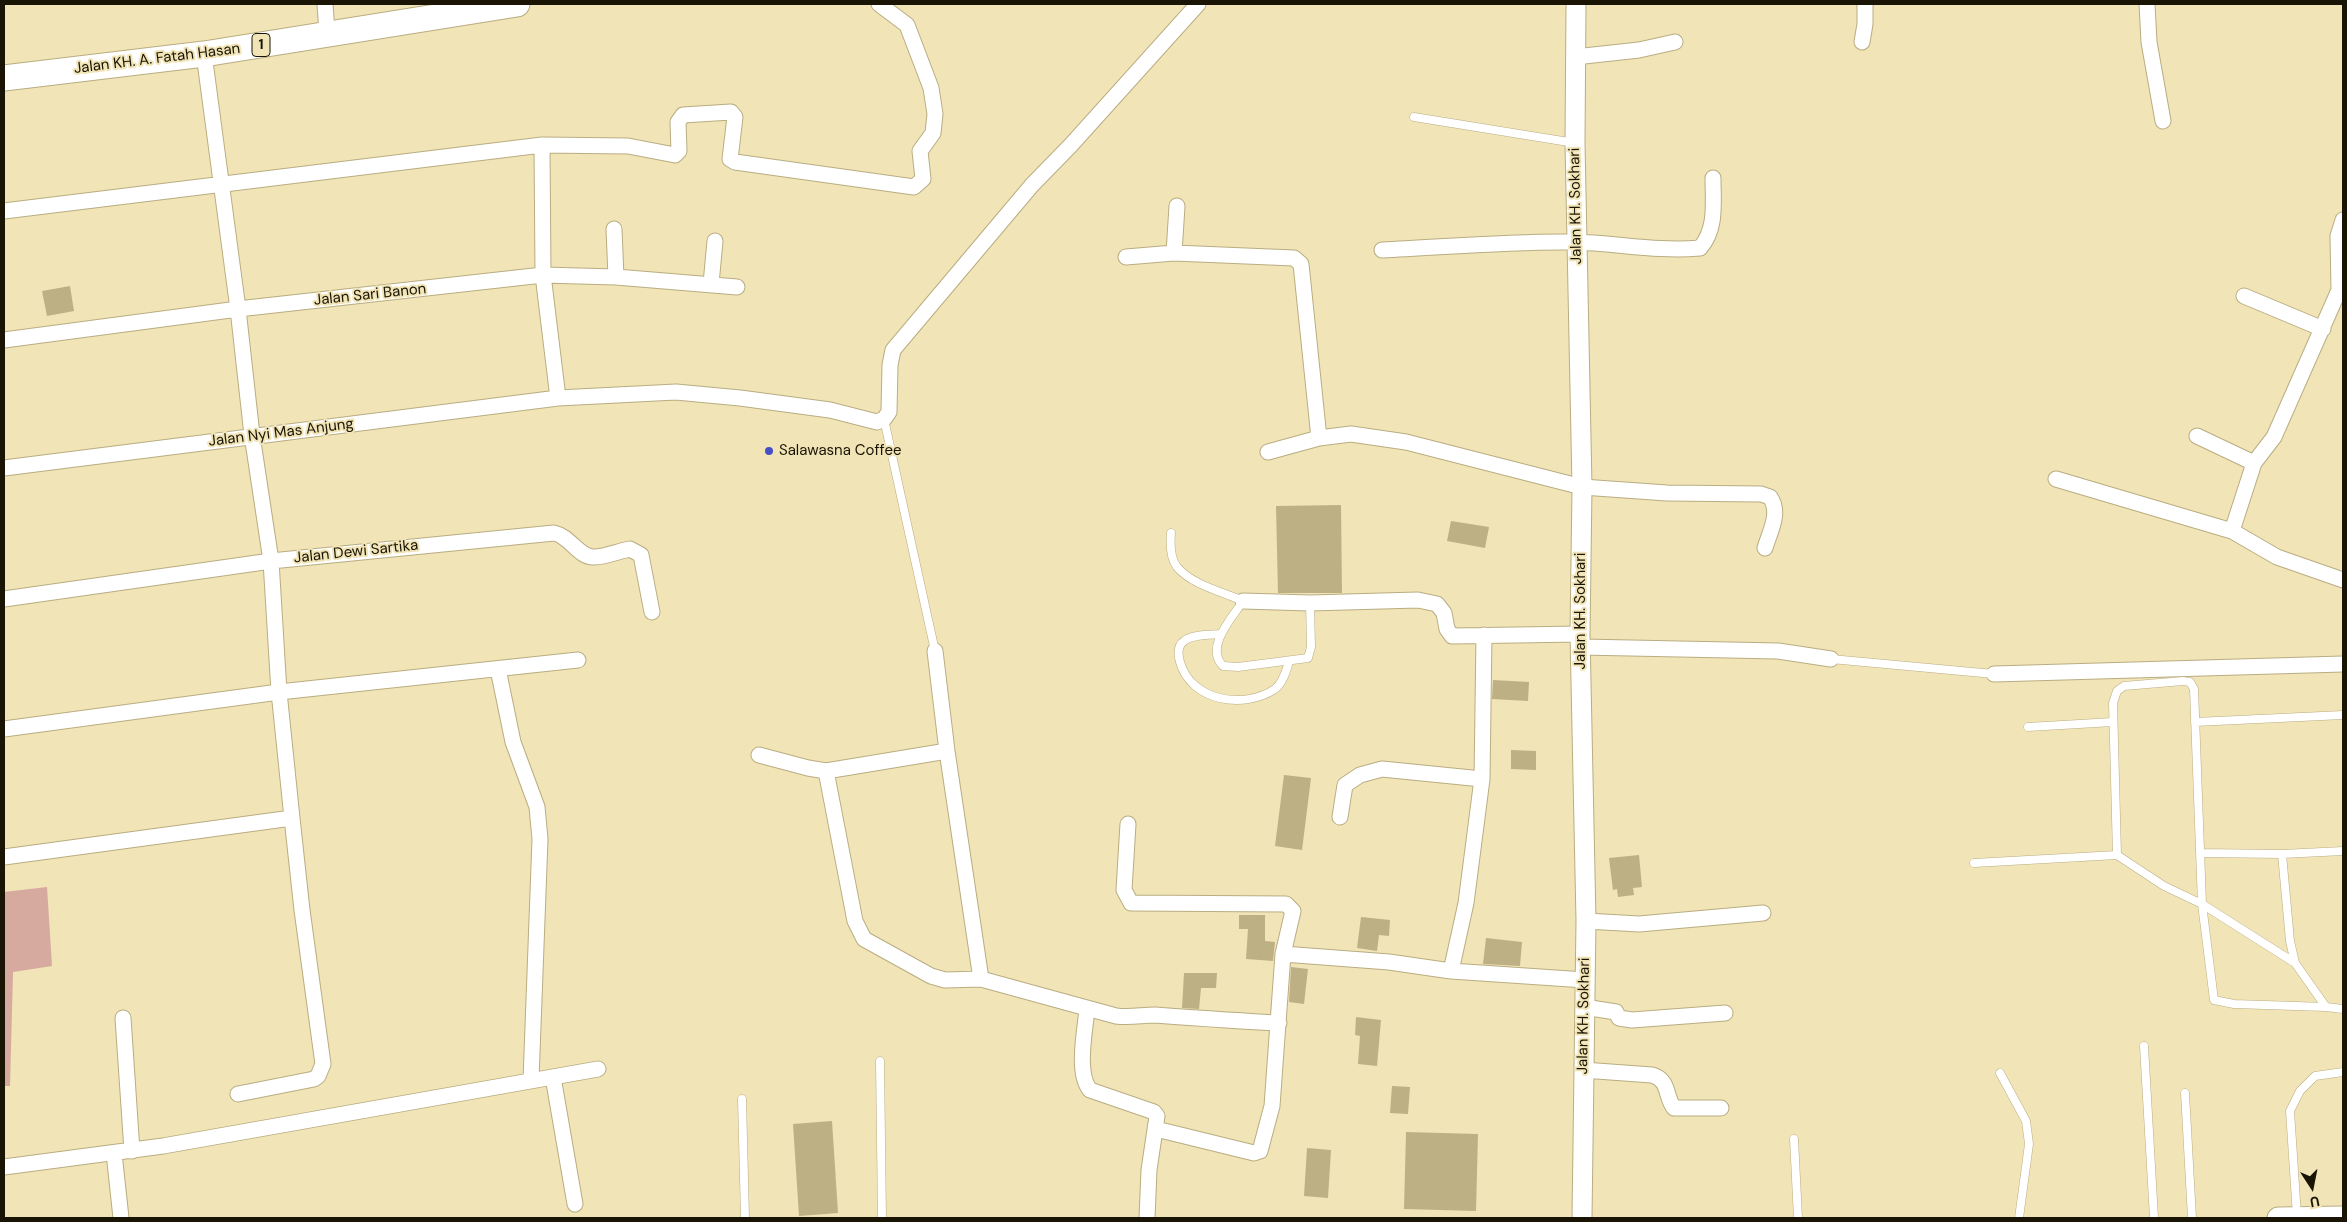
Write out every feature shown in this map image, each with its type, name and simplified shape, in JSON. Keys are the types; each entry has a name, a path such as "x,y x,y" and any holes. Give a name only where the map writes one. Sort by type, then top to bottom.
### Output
{"highway":[{"name":"Jalan KH. A. Fatah Hasan","path":"4,78 204,54 517,4"}],"main road":[{"path":"2278,1218 2343,1217"}],"street":[{"path":"325,4 327,33"},
{"path":"884,419 891,402 890,365 893,350 1032,185 1071,145 1198,4"},
{"name":"Jalan KH. Sokhari","path":"1576,4 1576,242 1582,488 1580,641 1586,921 1582,1218"},
{"path":"1862,42 1865,24 1865,4"},
{"path":"2147,4 2149,42 2163,121"},
{"path":"4,212 542,145 628,146 675,155 679,151 678,122 683,114 731,112 735,117 730,159 735,162 914,187 923,179 920,151 933,133 935,114 931,88 907,25 884,5"},
{"path":"1575,57 1639,50 1675,42"},
{"path":"204,54 238,309 252,435 270,561 279,692 292,818 302,910 323,1064 318,1076 314,1079 238,1094"},
{"path":"542,145 543,275 558,398"},
{"path":"1382,250 1576,242 1682,250 1700,248 1709,238 1712,228 1713,178"},
{"path":"1174,253 1177,206"},
{"path":"2232,531 2254,463 2274,437 2339,290 2338,236 2343,220"},
{"path":"614,229 616,277"},
{"path":"711,284 715,241"},
{"path":"1126,257 1174,253 1294,258 1301,264 1320,438"},
{"name":"Jalan Sari Banon","path":"4,340 238,309 543,275 616,277 737,287"},
{"path":"2244,296 2323,329"},
{"name":"Jalan Nyi Mas Anjung","path":"4,468 252,435 558,398 676,392 830,410 877,422 884,419"},
{"path":"1268,452 1320,438 1351,434 1406,442 1582,488 1667,493 1761,494 1770,496 1774,503 1776,515 1764,548"},
{"path":"2197,436 2254,463"},
{"path":"2056,479 2232,531 2277,557 2343,580"},
{"name":"Jalan Dewi Sartika","path":"4,599 270,561 554,533 567,537 587,556 594,557 630,549 641,555 652,612"},
{"path":"1243,601 1310,603 1418,600 1436,604 1444,613 1447,629 1452,636 1778,651 1831,659"},
{"path":"1451,971 1466,903 1482,779 1484,636"},
{"path":"936,651 947,752 981,979"},
{"path":"4,729 279,692 578,660"},
{"path":"1994,674 2343,664"},
{"path":"498,669 513,742 537,807 540,839 531,1080"},
{"path":"759,755 826,771 947,752"},
{"path":"1340,817 1345,785 1360,775 1382,769 1482,779"},
{"path":"826,771 855,921 864,939 931,976 945,980 981,979 1087,1009 1131,1018 1153,1015 1191,1019 1279,1022"},
{"path":"4,857 292,818"},
{"path":"1128,824 1124,890 1131,903 1286,904 1293,911 1284,954 1272,1106 1260,1151 1254,1153 1156,1129"},
{"path":"1586,921 1639,924 1762,913"},
{"path":"1284,954 1389,962 1451,971 1585,980"},
{"path":"1584,1008 1611,1010 1616,1012 1619,1018 1632,1020 1725,1013"},
{"path":"1087,1009 1083,1070 1086,1084 1090,1090 1154,1112 1157,1116 1149,1170 1147,1218"},
{"path":"123,1018 132,1151"},
{"path":"4,1167 132,1151 598,1069"},
{"path":"1583,1070 1652,1075 1658,1077 1668,1090 1671,1105 1674,1108 1721,1108"},
{"path":"552,1077 576,1204"},
{"path":"114,1153 121,1218"}],"lane":[{"path":"1414,117 1575,143"},
{"path":"884,419 936,651"},
{"path":"1171,534 1170,551 1176,566 1188,577 1243,601 1221,634 1216,655 1222,666 1238,668 1308,658 1311,647 1310,603"},
{"path":"1221,634 1184,640 1178,648 1179,658 1186,678 1195,687 1214,698 1242,698 1259,695 1276,688 1284,676 1289,662"},
{"path":"1831,659 1994,674"},
{"path":"2117,855 2113,722 2113,703 2117,691 2124,686 2190,682 2194,689 2202,904 2214,1000 2234,1004 2343,1009"},
{"path":"2195,722 2343,715"},
{"path":"2028,727 2113,722"},
{"path":"2201,853 2282,854 2343,852"},
{"path":"2282,854 2290,941 2295,963 2326,1007"},
{"path":"1974,863 2117,855 2164,886 2202,904 2295,963"},
{"path":"2144,1046 2154,1218"},
{"path":"880,1061 882,1218"},
{"path":"2298,1218 2290,1111 2300,1091 2315,1076 2343,1072"},
{"path":"2000,1074 2026,1121 2029,1144 2019,1218"},
{"path":"2185,1093 2192,1218"},
{"path":"742,1099 745,1218"},
{"path":"1794,1139 1798,1218"}],"shaded area":[{"path":"47,887 52,966 13,972 10,1086 4,1086 4,892"}],"building":[{"path":"70,286 74,311 47,316 42,291"},
{"path":"1341,505 1342,593 1278,593 1276,506"},
{"path":"1451,521 1489,527 1485,548 1447,541"},
{"path":"1493,680 1529,682 1528,701 1492,699"},
{"path":"1511,750 1536,751 1536,770 1511,769"},
{"path":"1284,775 1311,778 1302,850 1275,846"},
{"path":"1639,855 1642,887 1633,888 1634,895 1618,897 1617,889 1613,890 1609,858"},
{"path":"1239,915 1265,915 1265,941 1275,942 1273,961 1246,959 1248,929 1239,929"},
{"path":"1361,917 1390,920 1389,936 1379,935 1377,951 1357,948"},
{"path":"1486,938 1522,942 1520,966 1483,964"},
{"path":"1291,967 1308,969 1304,1004 1289,1002"},
{"path":"1184,973 1217,973 1216,988 1201,988 1199,1009 1182,1008"},
{"path":"1356,1017 1381,1020 1377,1066 1358,1064 1360,1036 1355,1035"},
{"path":"1392,1086 1410,1087 1408,1114 1390,1113"},
{"path":"832,1121 838,1213 799,1216 793,1124"},
{"path":"1406,1132 1478,1134 1476,1211 1404,1209"},
{"path":"1307,1148 1331,1150 1328,1198 1304,1196"}],"place":[{"name":"Salawasna Coffee","path":"769,451"}]}
